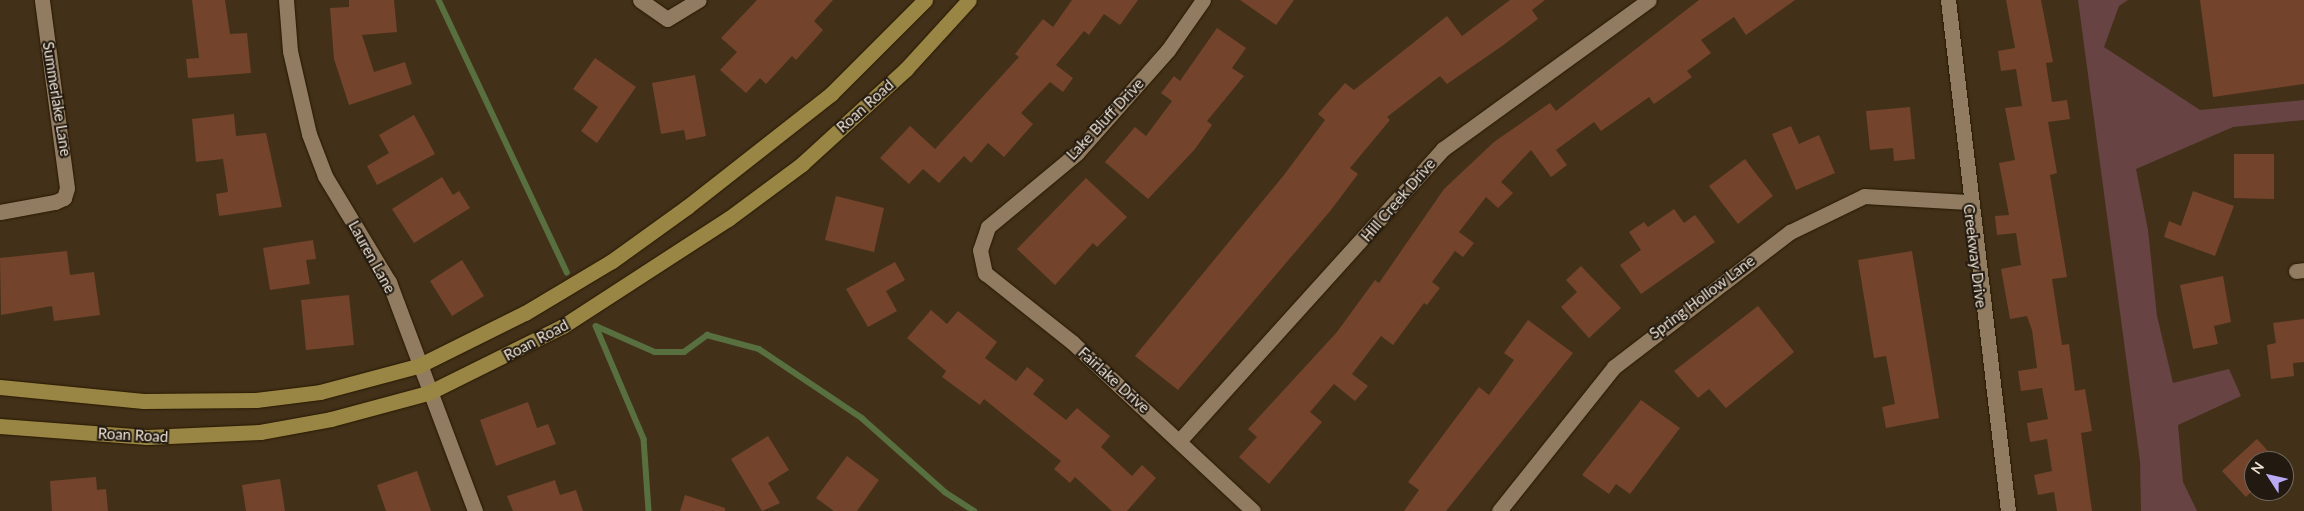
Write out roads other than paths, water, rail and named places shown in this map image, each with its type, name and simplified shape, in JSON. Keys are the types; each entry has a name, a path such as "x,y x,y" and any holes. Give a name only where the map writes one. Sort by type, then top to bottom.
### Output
{"street":[{"name":"Summerlake Lane","path":"0,212 64,198 68,176 42,0"},
{"name":"Lauren Lane","path":"286,0 290,51 309,134 325,176 388,282 428,393 475,511"},
{"path":"640,0 667,19 699,0"},
{"name":"Roan Road","path":"0,387 144,401 256,400 320,392 418,366 525,313 612,261 672,218 831,94 925,0"},
{"name":"Roan Road","path":"0,426 147,437 260,432 331,420 428,393 563,326 728,218 809,157 906,69 969,0"},
{"name":"Lake Bluff Drive","path":"980,250 988,227 1077,153 1168,50 1203,0"},
{"name":"Hill Creek Drive","path":"1181,439 1443,149 1649,0"},
{"name":"Creekway Drive","path":"1948,0 1968,202 2008,511"},
{"name":"Spring Hollow Lane","path":"1499,511 1614,367 1790,232 1864,196 1968,202"},
{"name":"Fairlake Drive","path":"980,250 985,273 1073,343 1181,439 1252,511"}],"waterway":[{"path":"439,0 567,272"},
{"path":"596,326 655,352 684,352 707,335 759,349 862,418 945,492 974,511"},
{"path":"596,326 644,439 649,511"}]}
